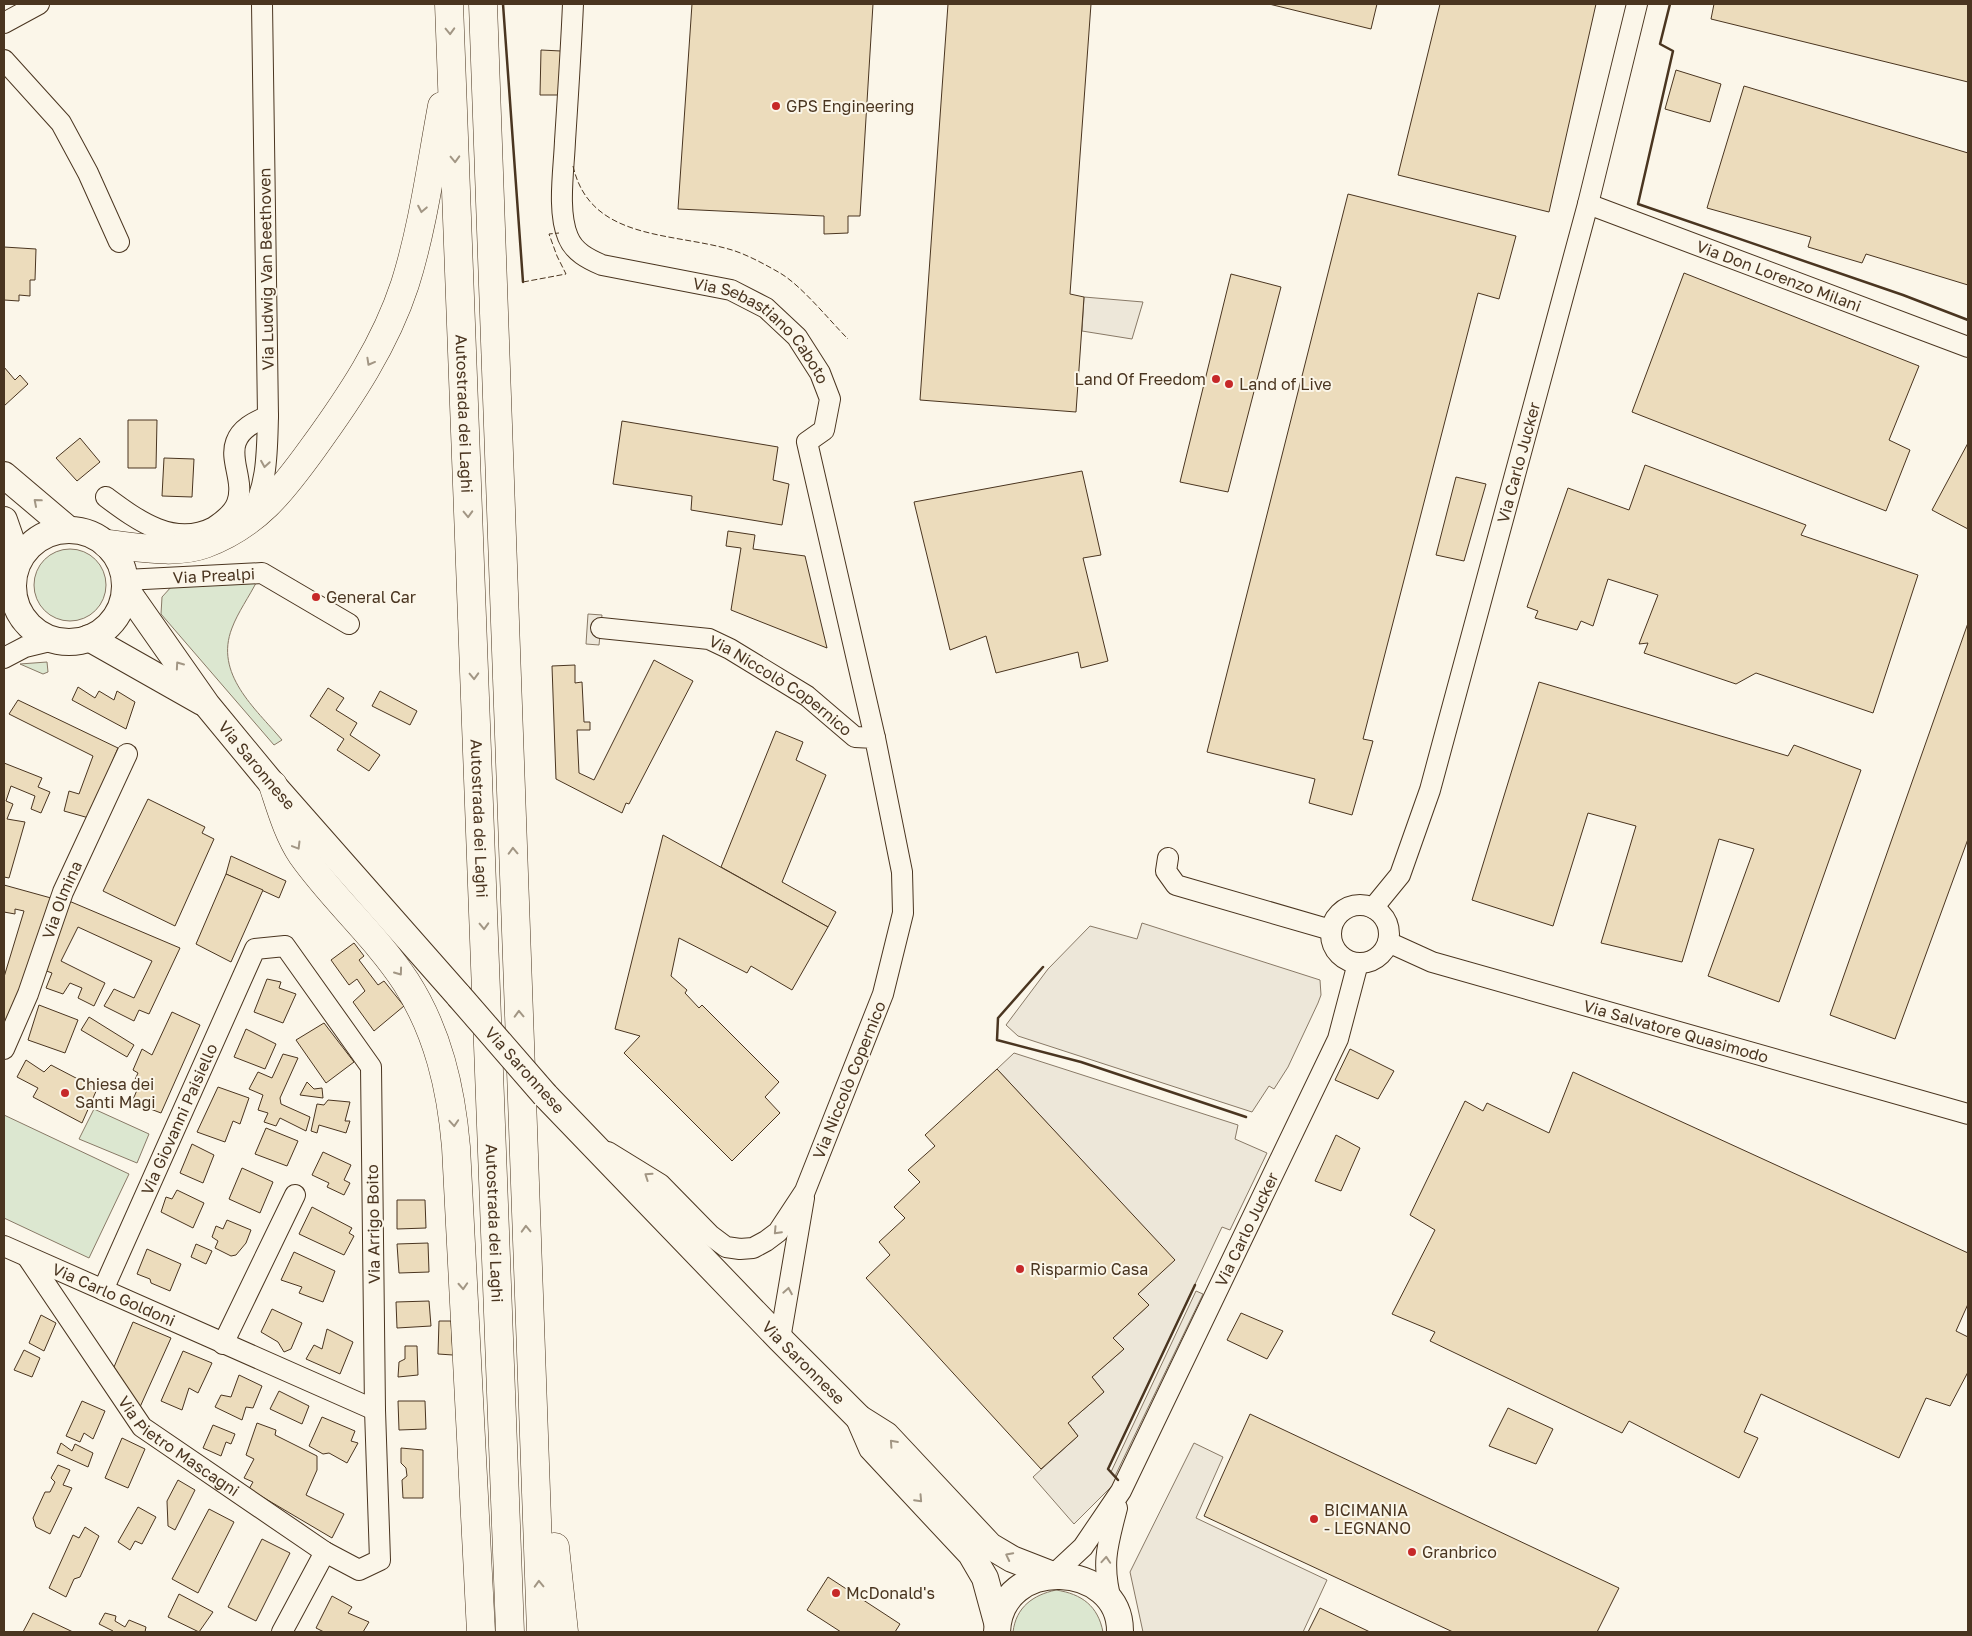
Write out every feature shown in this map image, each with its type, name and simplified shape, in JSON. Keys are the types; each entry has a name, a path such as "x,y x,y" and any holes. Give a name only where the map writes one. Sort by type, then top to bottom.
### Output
{"highway":[{"name":"Autostrada dei Laghi","path":"449,4 510,1632"},
{"name":"Autostrada dei Laghi","path":"483,4 541,1632"},
{"path":"107,544 176,549 203,545 240,527 266,508 287,484 352,394 381,341 404,284 411,259 451,58"},
{"path":"273,785 285,821 298,847 406,982 434,1034 442,1060 453,1116 456,1147 481,1632"},
{"path":"527,1258 533,1286 564,1632"}],"main road":[{"name":"Via Saronnese","path":"4,475 69,530"},
{"path":"4,520 18,560"},
{"name":"Via Saronnese","path":"125,584 119,612 109,625 88,638 68,642 54,640 37,632 24,620 8,591 18,560 29,546 43,535 69,530 85,532 107,544 117,556 125,584 207,705 273,785 546,1095 780,1339 859,1418 886,1435 990,1546 1012,1559 1054,1575"},
{"name":"Via Saronnese","path":"88,638 207,705"},
{"name":"Via Saronnese","path":"859,1418 872,1448 971,1554 985,1578 997,1627"},
{"path":"997,1627 1014,1592 1024,1584 1054,1575 1071,1576 1088,1583 1102,1594 1116,1620"}],"street":[{"path":"4,22 39,4"},
{"name":"Via Ludwig Van Beethoven","path":"240,527 257,504 266,461 268,416 262,4"},
{"name":"Via Sebastiano Caboto","path":"574,4 563,180 563,216 568,238 584,257 602,265 731,290 766,308 797,337 820,372 830,399 824,430 808,442 875,738"},
{"name":"Via Carlo Jucker","path":"1373,908 1400,875 1430,790 1588,204 1637,4"},
{"path":"4,60 61,123 88,174 118,242"},
{"name":"Via Don Lorenzo Milani","path":"1588,204 1968,347"},
{"path":"106,497 145,524 174,535 206,531 225,521 237,504 240,489 235,443 250,424 268,416"},
{"name":"Via Prealpi","path":"125,584 262,572 349,624"},
{"name":"Via Niccolò Copernico","path":"594,1143 660,1184 710,1235 726,1247 753,1248 766,1241 778,1232 805,1191 884,994 904,913 902,872 875,738 855,737 807,696 738,653 709,639 601,628"},
{"path":"4,658 25,647 54,640"},
{"name":"Via Olmina","path":"4,1050 28,994 63,892 127,754"},
{"path":"1168,858 1166,871 1176,885 1331,930"},
{"path":"1355,905 1373,908 1386,922 1388,942 1377,958 1358,963 1340,956 1334,948 1331,930 1333,921 1346,908 1355,905"},
{"name":"Via Salvatore Quasimodo","path":"1388,942 1432,962 1968,1114"},
{"name":"Via Arrigo Boito","path":"255,949 285,946 371,1067 375,1410 380,1560"},
{"name":"Via Giovanni Paisiello","path":"103,1290 255,949"},
{"name":"Via Carlo Jucker","path":"1054,1575 1083,1547 1121,1491 1338,1039 1358,963"},
{"name":"Via Niccolò Copernico","path":"780,1339 805,1191"},
{"path":"223,1344 294,1195"},
{"name":"Via Carlo Goldoni","path":"4,1246 375,1410"},
{"name":"Via Pietro Mascagni","path":"28,1258 142,1427 326,1552 359,1570 380,1560"},
{"name":"Via Carlo Jucker","path":"1116,1620 1106,1582 1105,1560 1121,1491"},
{"path":"282,1632 326,1552"}],"green space":[{"path":"70,549 90,555 100,565 106,585 100,605 90,615 70,621 50,615 40,605 34,585 40,565 50,555"},
{"path":"257,581 232,628 228,645 228,660 240,689 282,740 274,745 161,614 162,597 172,586"},
{"path":"47,662 48,672 43,674 20,664"},
{"path":"94,1109 149,1134 137,1163 79,1139"},
{"path":"4,1115 129,1174 89,1258 4,1218"},
{"path":"1056,1590 1081,1598 1093,1608 1101,1623 1103,1632 1013,1632 1018,1616 1027,1604 1040,1595"}],"shaded area":[{"path":"1084,297 1143,302 1132,339 1082,331"},
{"path":"588,614 602,615 599,645 586,644"},
{"path":"1142,923 1320,980 1321,995 1288,1067 1274,1089 1269,1086 1252,1112 1018,1036 1006,1025 1048,969 1090,926 1137,939"},
{"path":"1014,1053 1238,1125 1235,1139 1267,1153 1230,1230 1222,1227 1108,1469 1111,1472 1196,1291 1203,1294 1115,1476 1118,1480 1074,1524 1033,1477 1078,1436 1068,1423 1104,1392 1092,1377 1124,1349 1113,1338 1149,1305 1138,1294 1174,1260 997,1069"},
{"path":"1194,1443 1223,1457 1196,1518 1327,1580 1303,1632 1143,1632 1130,1572"}],"building":[{"name":"GPS Engineering","path":"692,4 873,4 860,216 848,216 848,233 824,234 824,216 678,209"},
{"path":"948,4 1091,4 1070,294 1084,297 1076,412 920,400"},
{"path":"1269,4 1377,4 1371,29"},
{"path":"1440,4 1596,4 1549,212 1398,175"},
{"path":"1714,4 1968,4 1968,82 1711,19"},
{"path":"541,50 561,51 560,95 540,95"},
{"path":"1676,70 1721,84 1710,122 1665,109"},
{"path":"1744,86 1968,153 1968,285 1866,254 1862,263 1808,247 1811,237 1707,208"},
{"path":"1348,194 1516,236 1499,299 1478,293 1363,739 1373,741 1352,815 1309,803 1315,779 1207,752"},
{"path":"4,247 36,249 35,280 30,280 30,296 19,295 19,301 4,300"},
{"path":"1684,273 1919,366 1889,440 1910,450 1886,511 1632,412"},
{"path":"1231,274 1281,287 1228,492 1180,482"},
{"path":"4,367 15,380 20,375 28,384 4,406"},
{"path":"128,420 157,420 156,468 128,468"},
{"path":"622,421 778,447 773,480 789,484 782,525 691,510 692,496 613,484"},
{"path":"80,438 100,462 77,481 56,458"},
{"path":"1968,443 1968,529 1932,510"},
{"path":"164,458 194,459 192,497 162,496"},
{"path":"1645,465 1806,525 1801,535 1918,575 1873,713 1756,673 1736,684 1644,653 1648,643 1639,644 1658,595 1608,579 1593,626 1581,621 1577,630 1535,618 1538,611 1527,607 1568,488 1629,510"},
{"path":"1082,471 1101,555 1083,558 1108,661 1081,668 1078,652 996,673 986,636 950,650 914,502"},
{"path":"1456,477 1486,484 1464,561 1436,555"},
{"path":"728,531 755,535 753,549 805,556 827,648 731,610 741,548 726,546"},
{"path":"1968,623 1968,839 1895,1039 1830,1015"},
{"path":"654,660 693,681 629,804 626,803 622,813 556,779 552,666 575,665 575,683 582,682 584,722 590,722 590,730 577,730 579,773 594,780"},
{"path":"1539,682 1788,756 1794,745 1861,770 1779,1002 1708,976 1754,849 1719,839 1682,962 1601,943 1636,826 1588,813 1553,926 1472,900"},
{"path":"78,687 95,698 99,691 114,700 117,691 135,702 126,729 72,700"},
{"path":"328,688 344,698 336,710 357,723 350,735 380,755 369,771 337,750 344,739 310,716"},
{"path":"380,691 417,711 410,725 372,706"},
{"path":"18,700 118,748 89,818 64,811 69,791 79,794 93,756 9,714"},
{"path":"776,731 803,742 796,760 826,775 782,882 836,912 828,927 721,867"},
{"path":"4,763 42,778 38,787 50,792 41,813 31,809 35,796 11,786 6,801 13,804 7,819 25,822 9,878 4,877"},
{"path":"148,799 205,827 202,833 214,839 175,926 103,891"},
{"path":"663,835 828,927 792,990 751,966 747,973 679,938 671,976 687,990 685,993 699,1008 702,1005 779,1082 765,1097 780,1113 732,1161 624,1053 640,1036 615,1029"},
{"path":"231,856 286,881 279,898 226,874"},
{"path":"226,874 263,890 231,962 196,944"},
{"path":"4,885 51,898 23,987 4,1028 4,977 24,911 15,909 15,914 4,912"},
{"path":"69,901 180,948 149,1014 139,1010 134,1021 104,1006 114,989 134,998 152,961 78,927 61,961 105,983 94,1006 78,998 82,988 70,983 63,994 46,988 52,973 41,969"},
{"path":"354,943 364,956 359,960 378,985 384,981 404,1006 374,1031 353,1002 365,991 357,979 349,985 331,960"},
{"path":"267,979 281,982 279,988 296,994 283,1023 254,1012"},
{"path":"39,1005 78,1020 65,1053 28,1040"},
{"path":"172,1012 200,1025 161,1113 132,1102 137,1090 131,1088 138,1073 133,1070 142,1049 152,1055"},
{"path":"89,1017 134,1045 127,1057 81,1030"},
{"path":"324,1023 354,1062 326,1083 296,1040"},
{"path":"246,1029 276,1044 265,1069 234,1057"},
{"path":"1350,1049 1394,1071 1378,1099 1335,1080"},
{"path":"283,1054 298,1058 280,1098 281,1104 310,1117 306,1131 280,1118 276,1126 264,1122 268,1113 258,1110 263,1095 249,1089 258,1072 272,1078"},
{"name":"Chiesa dei Santi Magi","path":"26,1060 44,1072 51,1065 97,1089 82,1123 33,1097 38,1088 17,1077"},
{"name":"Risparmio Casa","path":"997,1069 1175,1260 1138,1294 1149,1305 1113,1338 1124,1349 1092,1377 1104,1392 1068,1423 1078,1436 1041,1469 866,1278 890,1255 879,1242 905,1218 894,1207 920,1182 908,1170 935,1146 925,1135"},
{"path":"1573,1072 1968,1253 1968,1304 1956,1331 1968,1337 1968,1372 1950,1406 1926,1398 1899,1458 1761,1394 1744,1432 1758,1438 1739,1478 1629,1421 1622,1433 1430,1341 1435,1332 1392,1314 1435,1230 1410,1215 1465,1101 1483,1111 1487,1103 1549,1133"},
{"path":"307,1082 314,1089 322,1088 323,1098 300,1095"},
{"path":"218,1087 249,1098 240,1124 233,1121 225,1142 197,1132"},
{"path":"328,1100 350,1102 345,1121 350,1121 346,1133 319,1125 317,1133 311,1131 317,1104 324,1105"},
{"path":"266,1128 298,1141 287,1166 255,1154"},
{"path":"1336,1135 1360,1148 1341,1191 1315,1181"},
{"path":"192,1144 214,1155 203,1183 180,1173"},
{"path":"323,1152 351,1165 344,1180 350,1183 344,1195 327,1187 329,1183 312,1175"},
{"path":"242,1168 273,1182 260,1213 229,1199"},
{"path":"177,1190 204,1203 193,1228 161,1212 166,1197 172,1199"},
{"path":"397,1200 425,1200 426,1228 397,1229"},
{"path":"312,1207 352,1228 349,1233 354,1236 344,1255 299,1234"},
{"path":"227,1220 251,1230 246,1243 236,1255 231,1256 215,1248 218,1241 212,1237 216,1226 223,1229"},
{"path":"428,1243 429,1272 399,1273 397,1244"},
{"path":"196,1244 212,1251 206,1264 191,1257"},
{"path":"147,1249 181,1264 170,1291 151,1283 150,1279 137,1274"},
{"path":"294,1252 335,1271 323,1302 299,1293 302,1287 281,1280"},
{"path":"429,1301 431,1326 397,1328 396,1302"},
{"path":"272,1309 302,1323 291,1349 284,1352 278,1342 261,1332"},
{"path":"1241,1313 1283,1331 1267,1359 1227,1340"},
{"path":"41,1315 56,1323 44,1351 29,1343"},
{"path":"439,1321 451,1321 453,1355 438,1354"},
{"path":"133,1322 171,1338 140,1407 114,1367"},
{"path":"327,1329 353,1342 340,1374 306,1359 314,1345 322,1349"},
{"path":"405,1346 417,1346 418,1375 398,1377 399,1362 405,1359"},
{"path":"24,1350 40,1358 32,1377 14,1370"},
{"path":"183,1351 212,1363 198,1393 189,1388 182,1410 161,1401"},
{"path":"239,1375 262,1386 253,1408 246,1407 242,1420 215,1407 221,1395 231,1397"},
{"path":"279,1391 309,1406 302,1424 270,1409"},
{"path":"82,1401 105,1411 93,1439 84,1433 80,1442 66,1436"},
{"path":"398,1401 425,1401 426,1429 399,1430"},
{"path":"1508,1408 1553,1429 1536,1464 1489,1446"},
{"name":"Granbrico","path":"1250,1414 1619,1588 1597,1632 1453,1632 1204,1516"},
{"path":"322,1417 355,1431 351,1441 358,1443 347,1463 329,1453 323,1454 309,1446"},
{"path":"257,1423 276,1430 275,1435 317,1456 317,1470 306,1495 344,1514 332,1538 249,1489 253,1482 244,1478 254,1459 246,1455"},
{"path":"213,1425 235,1434 231,1444 226,1442 221,1456 203,1448"},
{"path":"122,1438 145,1449 128,1488 105,1478"},
{"path":"61,1443 72,1451 75,1444 93,1453 88,1467 57,1453"},
{"path":"401,1448 423,1450 423,1498 403,1498 402,1480 407,1476 406,1468 401,1463"},
{"path":"58,1465 70,1470 63,1485 72,1488 50,1534 36,1527 33,1518 45,1492 50,1492 55,1482 51,1478"},
{"path":"178,1480 195,1490 175,1530 168,1526 167,1501"},
{"path":"138,1507 156,1517 142,1544 135,1541 130,1550 118,1542"},
{"path":"209,1509 234,1522 198,1593 172,1579"},
{"path":"85,1527 99,1536 80,1577 74,1579 66,1597 49,1588 73,1535 79,1538"},
{"path":"262,1539 290,1553 256,1621 228,1607"},
{"name":"McDonald's","path":"828,1577 900,1624 895,1632 841,1632 807,1610"},
{"path":"179,1594 213,1612 199,1632 168,1617"},
{"path":"332,1596 352,1607 348,1613 369,1622 363,1632 324,1632 316,1628"},
{"path":"1320,1608 1370,1632 1308,1632"},
{"path":"33,1613 73,1632 23,1632"},
{"path":"105,1613 116,1616 115,1621 125,1627 129,1620 146,1627 145,1632 112,1632 99,1624"}],"fence":[{"path":"573,166 582,190 597,208 615,221 660,235 732,250 757,260 780,273 797,286 848,339"},
{"path":"523,282 566,274 549,234 559,233"}],"wall":[{"path":"503,4 523,282"},
{"path":"1670,4 1660,44 1673,51 1638,204 1903,295 1968,320"},
{"path":"1043,967 998,1018 997,1040 1081,1062 1246,1117"},
{"path":"1118,1480 1108,1469 1195,1285"}],"place":[{"name":"GPS Engineering","path":"776,106"},
{"name":"Land Of Freedom","path":"1216,379"},
{"name":"Land of Live","path":"1229,384"},
{"name":"General Car","path":"316,597"},
{"name":"Chiesa dei Santi Magi","path":"65,1093"},
{"name":"Risparmio Casa","path":"1020,1269"},
{"name":"BICIMANIA - LEGNANO","path":"1314,1519"},
{"name":"Granbrico","path":"1412,1552"},
{"name":"McDonald's","path":"836,1593"}]}
